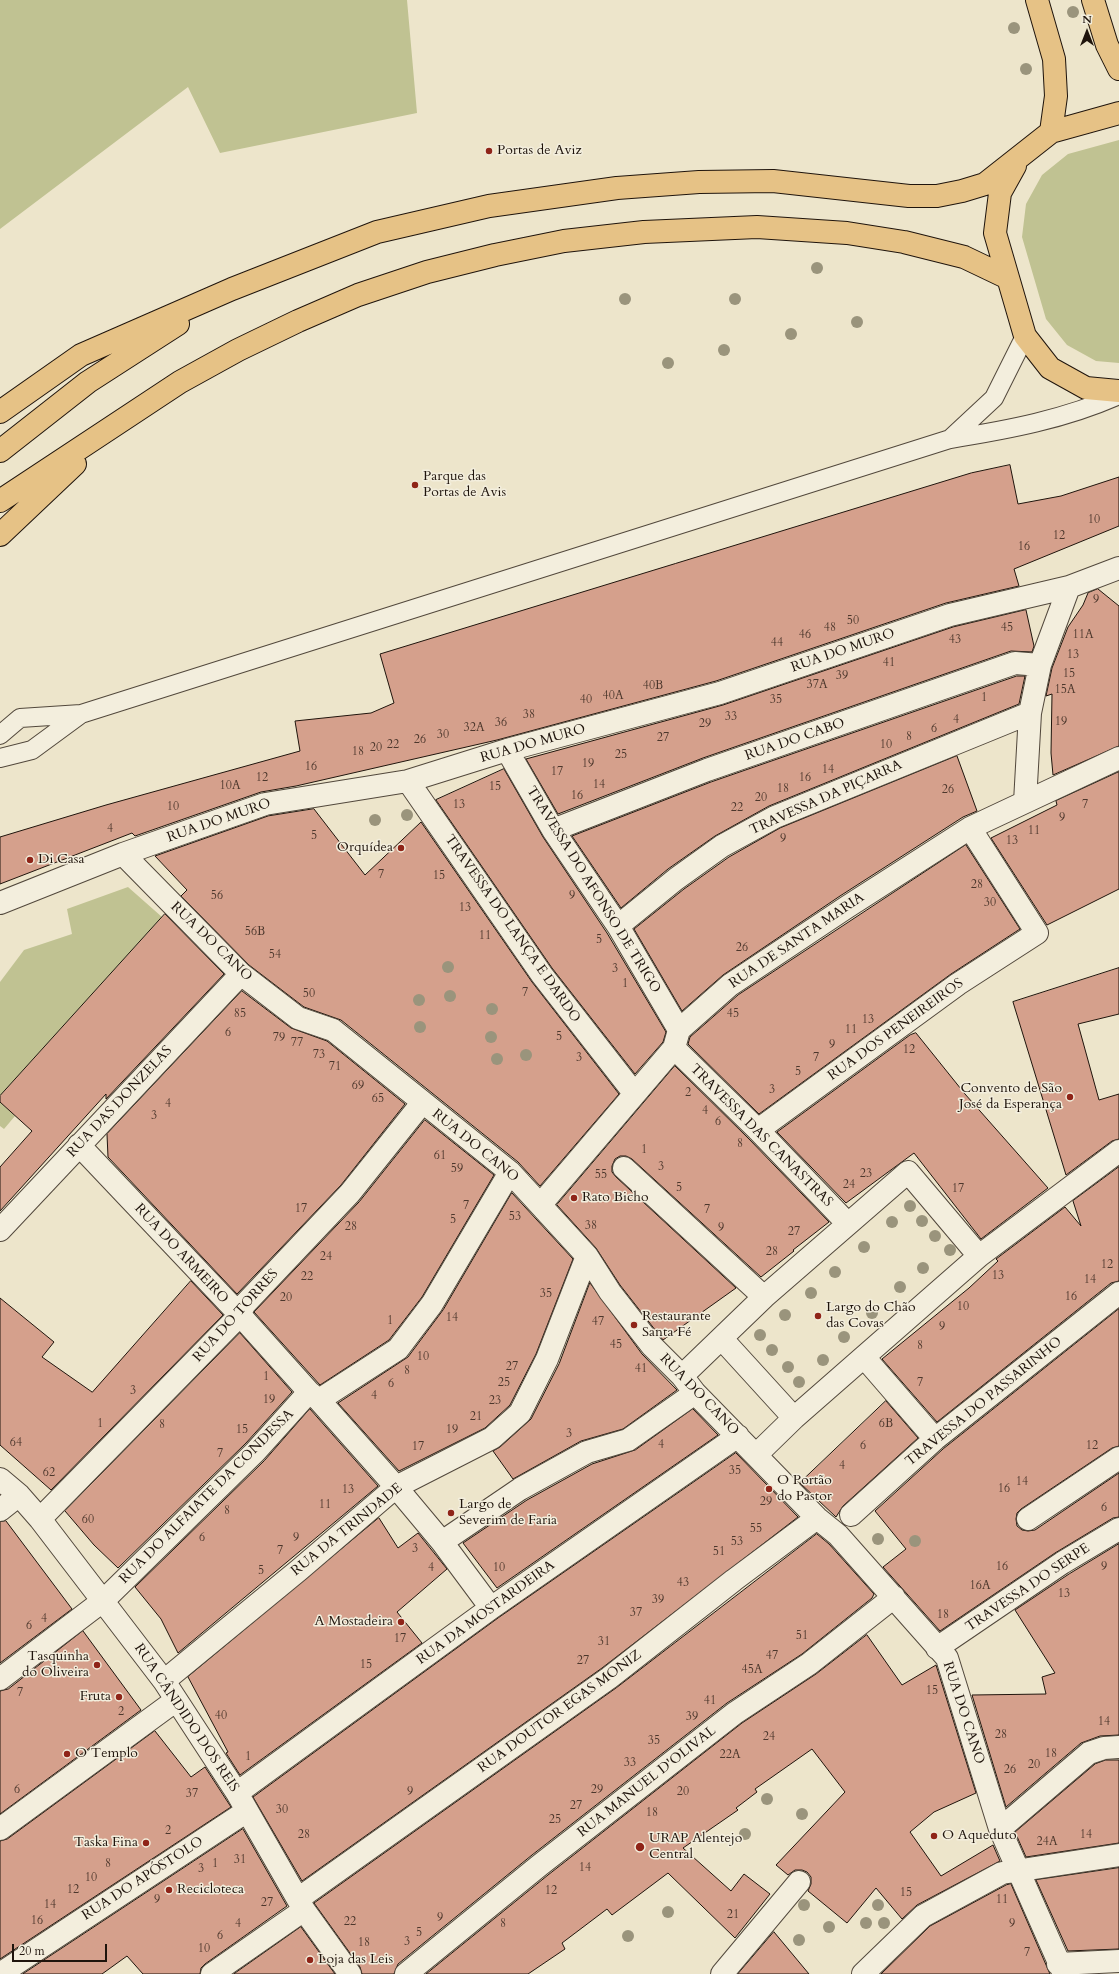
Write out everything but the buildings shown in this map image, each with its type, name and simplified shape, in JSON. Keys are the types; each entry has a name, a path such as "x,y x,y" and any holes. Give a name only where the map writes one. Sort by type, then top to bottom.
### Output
{"main road":[{"path":"1037,0 1054,59 1056,96 1051,132"},
{"path":"1093,0 1107,45 1119,69"},
{"path":"0,412 81,355 232,289 377,232 489,206 617,188 699,182 773,181 909,196 937,196 962,191 985,184 1020,158 1051,132 1119,113"},
{"path":"1020,158 1000,193 995,233 1025,336 1050,368 1086,388 1119,391"},
{"path":"0,501 180,382 231,354 298,321 358,295 427,272 495,255 564,241 644,232 757,227 847,233 934,248 964,257 1008,278"},
{"path":"0,451 88,382 232,289"},
{"path":"0,535 121,421"}],"street":[{"name":"RUA DO MURO","path":"0,904 123,854 265,804 408,781 507,750 720,693 950,615 1069,587 1119,568"},
{"path":"1025,802 1030,713 1040,665 1069,587"},
{"name":"RUA DO CABO","path":"553,830 707,770 1015,663 1040,665"},
{"name":"TRAVESSA DA PIÇARRA","path":"618,926 676,879 711,854 775,817 1030,713"},
{"name":"TRAVESSA DO AFONSO DE TRIGO","path":"507,750 553,830 618,926 677,1039"},
{"name":"RUA DE SANTA MARIA","path":"541,1204 677,1039 730,985 853,903 970,828 1119,758"},
{"name":"TRAVESSA DO LANÇA E DARDO","path":"408,781 542,975 634,1093"},
{"name":"RUA DOS PENEIREIROS","path":"758,1130 958,984 1037,933 970,828"},
{"name":"RUA DO CANO","path":"123,854 241,974 298,1018 333,1030 422,1104 510,1172 541,1204 587,1256 610,1292 652,1346 817,1518 838,1535 947,1658 1000,1829 1061,1969"},
{"name":"RUA DAS DONZELAS","path":"0,1230 241,974"},
{"name":"TRAVESSA DAS CANASTRAS","path":"677,1039 758,1130 848,1224"},
{"name":"RUA DO TORRES","path":"40,1519 240,1315 244,1305 350,1193 422,1104"},
{"name":"RUA DO ARMEIRO","path":"79,1145 240,1315 396,1487"},
{"path":"756,1455 794,1418 979,1256 1119,1151"},
{"path":"624,1168 764,1297"},
{"name":"RUA DO ALFAIATE DA CONDESSA","path":"0,1679 104,1600 314,1396 398,1349 432,1304 510,1172"},
{"path":"442,1542 520,1489 587,1452 628,1440 688,1385 722,1339 764,1297 908,1172 979,1256"},
{"name":"RUA DA TRINDADE","path":"164,1680 299,1570 396,1487 492,1438 520,1413 547,1359 587,1256"},
{"name":"TRAVESSA DO PASSARINHO","path":"851,1515 935,1439 1119,1293"},
{"path":"722,1339 794,1418"},
{"path":"864,1357 935,1439"},
{"name":"RUA DA MOSTARDEIRA","path":"242,1802 491,1608 738,1436"},
{"path":"1028,1519 1119,1458"},
{"name":"RUA CÂNDIDO DOS REIS","path":"0,1479 19,1495 40,1519 104,1600 164,1680 176,1701 242,1802 301,1905 350,1974"},
{"path":"396,1487 442,1542 491,1608"},
{"path":"0,1510 19,1495"},
{"name":"RUA DOUTOR EGAS MONIZ","path":"212,1974 301,1905 608,1678 734,1580 817,1518"},
{"name":"TRAVESSA DO SERPE","path":"937,1648 1062,1563 1119,1529"},
{"name":"RUA MANUEL D'OLIVAL","path":"406,1974 540,1865 735,1713 809,1664 894,1597"},
{"path":"0,1829 176,1701"},
{"path":"1000,1829 1089,1753 1104,1748 1119,1747"},
{"name":"RUA DO APÓSTOLO","path":"0,1974 242,1802"},
{"path":"863,1974 923,1916 1002,1873 1119,1855"},
{"path":"722,1974 799,1882"},
{"path":"1061,1969 1119,1961"}],"lane":[{"path":"950,440 994,398 1025,336"},
{"path":"0,735 20,718 81,714 950,440 1021,427 1093,407 1119,395"},
{"path":"0,758 32,750 81,714"}],"green space":[{"path":"0,0 407,0 417,113 220,153 188,87 0,229"},
{"path":"1119,140 1119,363 1096,361 1067,345 1046,319 1022,237 1026,204 1042,175 1068,154"},
{"path":"128,887 162,917 0,1096 0,982 24,950 72,934 67,909"},
{"path":"0,1102 15,1116 4,1129 0,1126"}],"place":[{"name":"Portas de Aviz","path":"489,151"},
{"name":"Parque das Portas de Avis","path":"415,485"},
{"name":"Orquídea","path":"401,848"},
{"name":"Di Casa","path":"30,860"},
{"name":"Convento de São José da Esperança","path":"1070,1097"},
{"name":"Rato Bicho","path":"574,1198"},
{"name":"Largo do Chão das Covas","path":"818,1316"},
{"name":"Restaurante Santa Fé","path":"634,1325"},
{"name":"O Portão do Pastor","path":"769,1489"},
{"name":"Largo de Severim de Faria","path":"451,1513"},
{"name":"A Mostadeira","path":"401,1622"},
{"name":"Tasquinha do Oliveira","path":"97,1665"},
{"name":"Fruta","path":"119,1697"},
{"name":"O Templo","path":"67,1754"},
{"name":"O Aqueduto","path":"934,1836"},
{"name":"Taska Fina","path":"146,1843"},
{"name":"URAP Alentejo Central","path":"640,1847"},
{"name":"Recicloteca","path":"169,1890"},
{"name":"Loja das Leis","path":"310,1960"}]}
